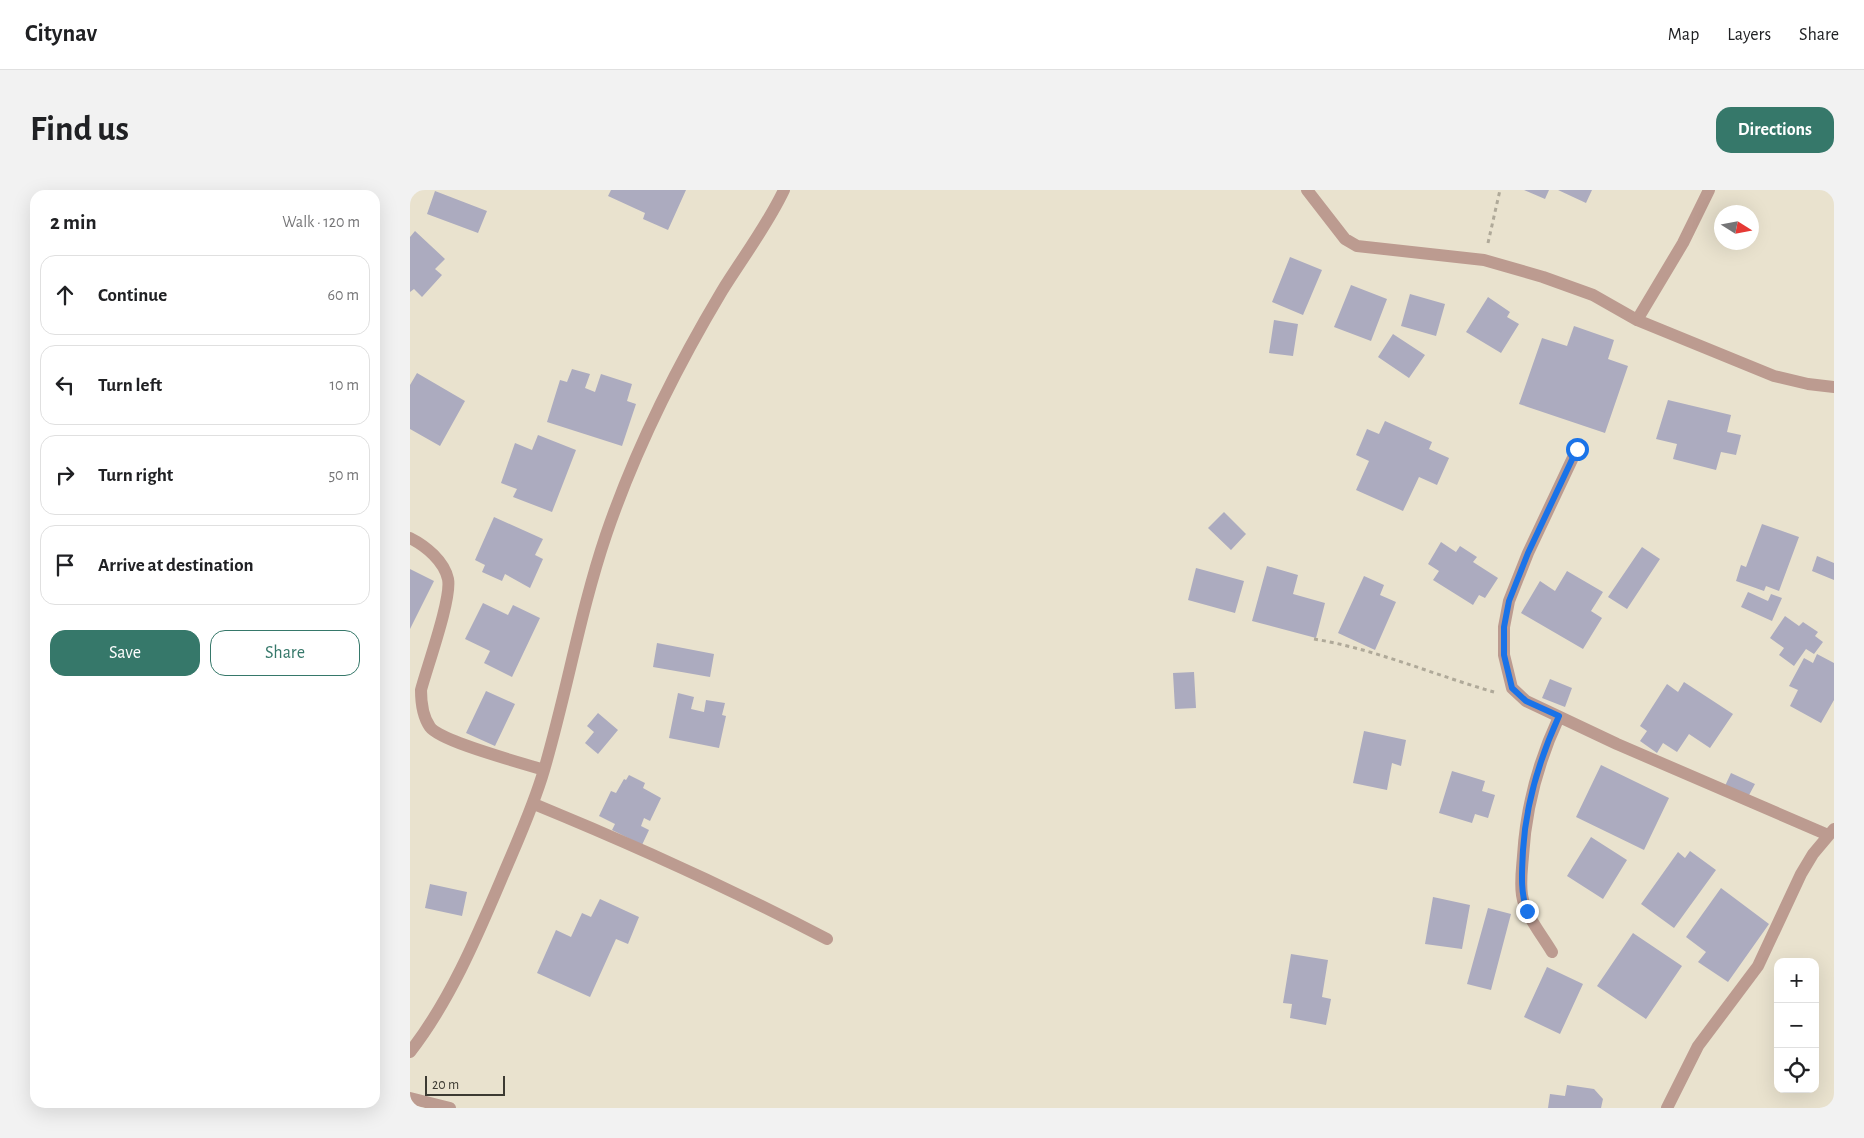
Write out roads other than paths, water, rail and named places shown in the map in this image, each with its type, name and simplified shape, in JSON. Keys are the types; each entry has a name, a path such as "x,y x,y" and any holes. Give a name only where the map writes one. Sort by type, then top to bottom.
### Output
{"street":[{"path":"410,1052 450,989 483,921 534,804 579,627 606,535 641,446 677,372 722,291 767,222 784,190"},
{"path":"1307,190 1345,239 1357,246 1484,260 1543,277 1593,295 1637,320 1774,376 1808,384 1834,387"},
{"path":"1637,320 1683,242 1709,190"},
{"path":"1577,449 1509,601 1504,627 1504,655 1512,688 1526,701 1559,716 1831,832 1801,874 1758,966 1698,1046 1667,1108"},
{"path":"410,538 422,544 433,553 448,579 445,604 421,690 421,703 430,728 445,738 544,770"},
{"path":"1552,952 1527,911 1522,895 1521,878 1525,822 1533,781 1543,751 1559,716"},
{"path":"534,804 649,852 736,892 827,939"},
{"path":"410,1098 450,1108"}]}
